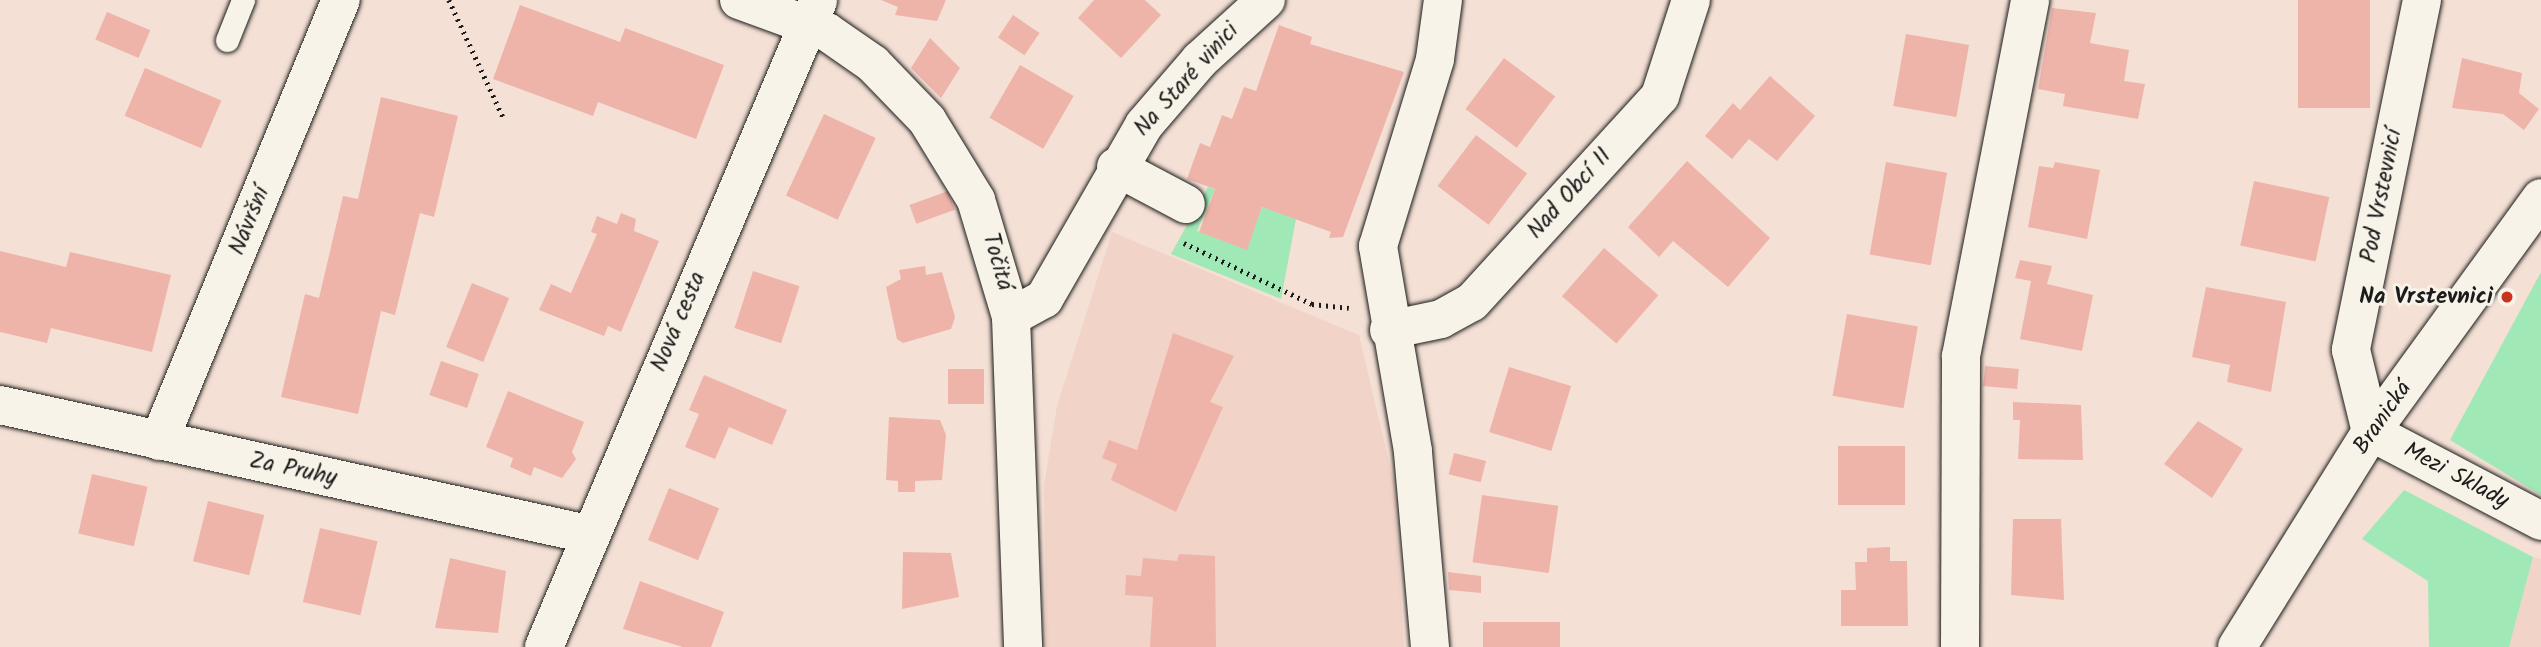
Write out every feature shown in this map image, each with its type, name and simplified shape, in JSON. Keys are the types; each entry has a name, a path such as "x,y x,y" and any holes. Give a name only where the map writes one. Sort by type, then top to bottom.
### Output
{"street":[{"name":"Návršní","path":"159,441 341,0"},
{"name":"Točitá","path":"739,0 813,12 873,64 943,142 991,236 1011,317 1023,647"},
{"name":"Na Staré vinici","path":"1011,317 1044,299 1116,167 1200,60 1266,0"},
{"path":"1430,647 1413,451 1389,330 1380,229 1435,59 1443,0"},
{"name":"Nad Obcí II","path":"1389,330 1441,318 1472,302 1660,96 1691,0"},
{"path":"1960,647 1961,356 2030,0"},
{"name":"Pod Vrstevnicí","path":"2371,432 2351,351 2422,0"},
{"name":"Nová cesta","path":"544,647 587,534 813,12"},
{"path":"1116,167 1177,199"},
{"name":"Branická","path":"2237,647 2371,432 2541,198"},
{"name":"Za Pruhy","path":"0,405 587,534"},
{"name":"Mezi Sklady","path":"2371,432 2541,521"}],"lane":[{"path":"227,40 243,0"}],"path":[{"path":"449,0 503,117"},
{"path":"1177,199 1159,226 1185,244 1312,304 1345,305 1389,330"}],"shaded area":[{"path":"1112,232 1359,335 1394,483 1404,647 1046,647 1044,485 1057,406"},
{"path":"2533,557 2541,559 2541,647 2509,647"}],"green space":[{"path":"1208,187 1215,189 1197,231 1246,249 1262,207 1296,219 1281,299 1171,254"},
{"path":"2541,272 2541,495 2450,440"},
{"path":"2404,490 2533,557 2509,647 2429,647 2428,581 2362,539"}],"building":[{"path":"881,0 946,0 937,21 895,15 898,7"},
{"path":"1094,0 1145,0 1161,15 1121,58 1078,18"},
{"path":"2298,0 2370,0 2370,108 2298,108"},
{"path":"520,5 620,42 625,28 724,65 696,139 598,102 593,116 493,79"},
{"path":"2052,8 2096,13 2090,43 2129,50 2124,81 2145,84 2138,119 2063,106 2065,94 2038,89"},
{"path":"107,12 150,30 139,58 95,40"},
{"path":"1013,15 1040,33 1024,55 998,37"},
{"path":"1279,25 1312,37 1310,44 1404,72 1343,237 1329,238 1331,232 1262,207 1247,250 1199,232 1215,189 1187,179 1200,143 1210,147 1222,115 1232,119 1244,87 1256,91"},
{"path":"1906,34 1969,45 1956,117 1893,106"},
{"path":"930,38 960,68 941,98 911,68"},
{"path":"1504,58 1555,97 1517,148 1465,109"},
{"path":"2462,58 2522,73 2519,93 2539,109 2524,130 2503,114 2452,108"},
{"path":"1020,65 1074,96 1043,149 990,118"},
{"path":"145,68 221,100 201,148 125,116"},
{"path":"1770,76 1815,116 1777,161 1749,139 1732,159 1705,136 1733,103 1740,110"},
{"path":"381,97 458,116 434,217 420,213 395,315 381,311 358,414 281,397 305,294 319,298 343,196 358,199"},
{"path":"824,114 876,138 838,220 786,196"},
{"path":"1476,135 1527,174 1489,225 1437,186"},
{"path":"1687,161 1770,238 1728,287 1673,241 1659,257 1628,227"},
{"path":"1886,162 1947,173 1931,265 1870,255"},
{"path":"2055,162 2100,170 2087,239 2028,227 2039,166 2053,168"},
{"path":"2254,181 2329,197 2316,262 2240,246"},
{"path":"948,191 955,210 916,224 909,205"},
{"path":"621,213 636,219 634,231 659,241 621,332 608,326 604,336 539,310 551,284 571,293 597,234 591,232 597,216 617,224"},
{"path":"1604,248 1658,295 1616,344 1562,296"},
{"path":"0,251 66,267 70,252 171,275 152,352 51,328 47,343 0,332"},
{"path":"2020,260 2052,266 2047,284 2093,295 2082,351 2020,339 2031,281 2015,278"},
{"path":"925,266 926,275 942,272 955,317 951,329 903,343 897,339 886,287 901,279 899,270"},
{"path":"753,271 800,286 781,343 734,328"},
{"path":"472,283 509,298 483,362 446,347"},
{"path":"2206,287 2286,302 2271,392 2227,382 2230,365 2192,357"},
{"path":"1847,314 1918,327 1903,408 1833,396"},
{"path":"1173,333 1234,356 1210,402 1223,407 1176,512 1111,480 1117,464 1102,458 1109,440 1137,450"},
{"path":"441,361 479,374 467,408 429,395"},
{"path":"1985,366 2019,369 2017,389 1983,386"},
{"path":"1509,367 1571,386 1551,451 1489,432"},
{"path":"948,369 984,369 984,404 948,404"},
{"path":"704,375 787,410 772,445 729,427 715,459 685,447 699,414 689,410"},
{"path":"508,391 584,422 572,452 576,459 562,478 534,467 531,476 510,467 513,458 486,447"},
{"path":"2013,402 2081,405 2083,460 2018,459 2020,420 2013,420"},
{"path":"889,417 940,420 946,435 942,480 915,481 915,492 898,492 898,481 886,480"},
{"path":"2198,421 2243,449 2212,498 2164,464"},
{"path":"1838,446 1905,446 1905,505 1838,505"},
{"path":"1454,453 1486,461 1481,482 1449,474"},
{"path":"92,474 148,487 134,546 78,533"},
{"path":"669,488 719,508 698,560 648,540"},
{"path":"1482,495 1558,506 1549,573 1473,562"},
{"path":"208,501 264,515 249,575 193,561"},
{"path":"2013,519 2061,519 2064,600 2011,595"},
{"path":"320,528 377,541 360,615 303,602"},
{"path":"1890,547 1890,561 1907,561 1908,626 1841,626 1841,590 1856,590 1855,562 1867,562 1867,548"},
{"path":"903,552 951,553 959,597 902,609"},
{"path":"1179,554 1215,556 1216,647 1150,647 1153,597 1125,595 1126,575 1141,576 1143,558 1177,561"},
{"path":"450,558 506,571 498,633 435,628"},
{"path":"1448,572 1481,576 1481,593 1449,590"},
{"path":"640,581 724,612 711,647 683,647 623,629"},
{"path":"1483,622 1560,622 1560,647 1483,647"}],"place":[{"name":"Na Vrstevnici","path":"2507,297"}]}
